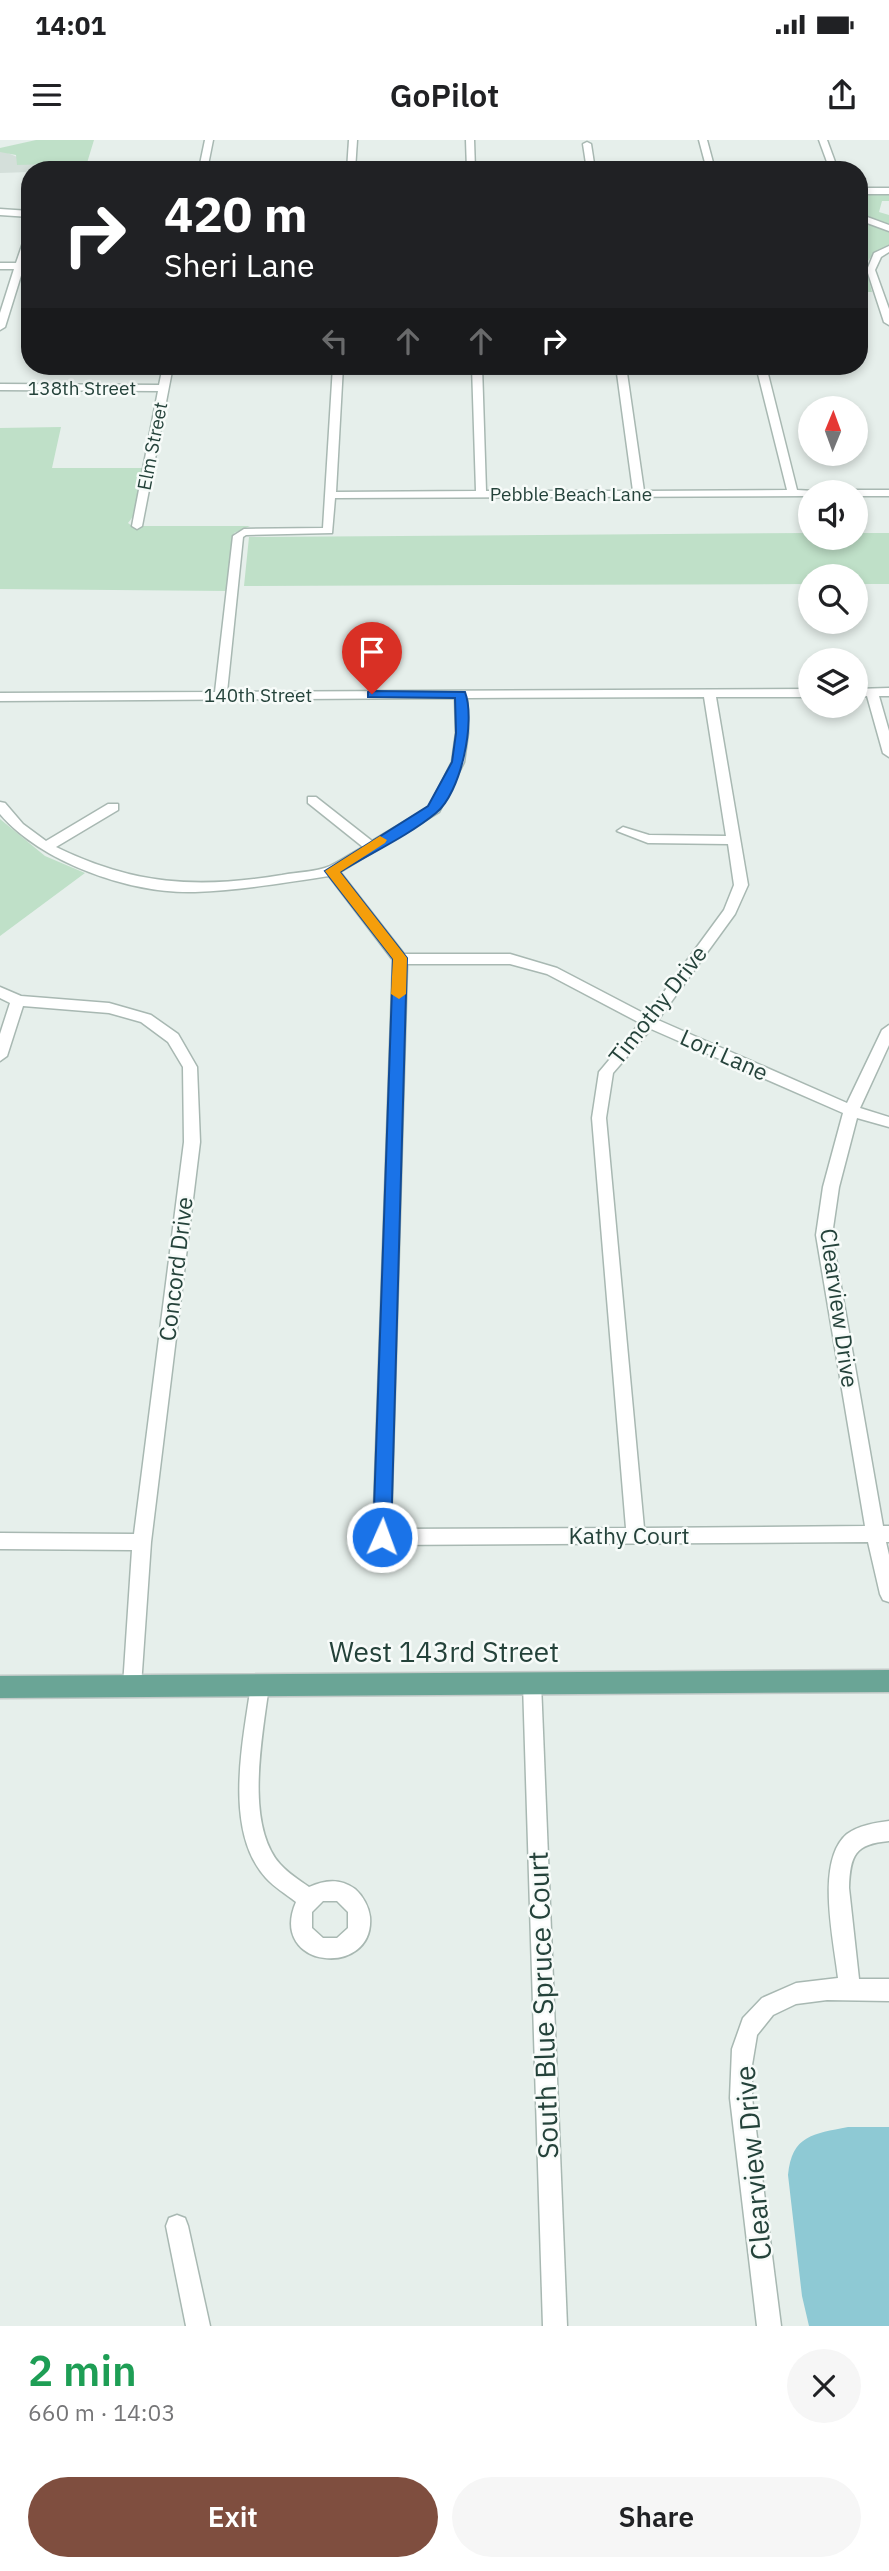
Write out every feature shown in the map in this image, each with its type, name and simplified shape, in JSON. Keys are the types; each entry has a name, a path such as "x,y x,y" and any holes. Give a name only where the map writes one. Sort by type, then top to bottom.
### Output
{"main road":[{"name":"West 143rd Street","path":"0,1687 889,1681"}],"street":[{"path":"205,161 209,140"},
{"path":"352,161 353,140"},
{"path":"470,140 471,161"},
{"path":"703,140 709,161"},
{"path":"823,140 831,161"},
{"path":"587,144 590,161"},
{"path":"868,191 889,191"},
{"path":"0,212 21,214"},
{"path":"868,220 889,228"},
{"path":"889,249 877,255 871,270 889,322"},
{"path":"0,266 21,266"},
{"path":"0,327 21,276"},
{"name":"Elm Street","path":"137,526 166,375"},
{"path":"220,695 238,536 244,532 328,531 338,375"},
{"path":"477,375 481,494"},
{"path":"622,375 639,494"},
{"path":"763,375 793,493"},
{"name":"138th Street","path":"0,387 164,388"},
{"name":"Pebble Beach Lane","path":"331,495 798,493"},
{"path":"868,493 889,493"},
{"path":"868,692 889,692"},
{"path":"872,692 889,754"},
{"name":"Timothy Drive","path":"636,1536 599,1118 606,1072 649,1022 730,911 741,885 709,693"},
{"name":"140th Street","path":"0,697 798,693"},
{"path":"0,806 18,827 46,847 85,866 139,881 192,888 264,882 332,871 434,809 458,762 463,733 461,694"},
{"path":"312,800 370,846"},
{"path":"46,847 113,807"},
{"path":"623,831 648,839 734,840"},
{"path":"332,871 400,958"},
{"name":"Lori Lane","path":"400,958 510,959 551,971 649,1022 851,1111 889,1122"},
{"name":"Kathy Court","path":"400,958 382,1537 882,1534"},
{"name":"Concord Drive","path":"0,992 18,1000 109,1008 146,1018 173,1038 190,1066 192,1142 142,1542 132,1686"},
{"path":"0,1056 18,1000"},
{"name":"Clearview Drive","path":"889,1030 851,1111 831,1186 824,1235 882,1534 889,1594"},
{"path":"0,1541 142,1542"},
{"name":"South Blue Spruce Court","path":"532,1683 555,2326"},
{"path":"260,1685 250,1776 256,1842 271,1869 309,1899"},
{"path":"850,1990 838,1873 843,1854 855,1840 889,1831"},
{"name":"Clearview Drive","path":"769,2326 744,2113 743,2056 746,2035 761,2013 783,1997 802,1992 889,1990"},
{"path":"177,2226 198,2326"}],"shaded area":[{"path":"0,152 27,161 21,161 21,172 0,173"}],"green space":[{"path":"36,140 94,140 88,161 21,161 21,165 17,165 16,155 0,152 0,148"},
{"path":"868,193 889,193 889,201 882,201 879,212 889,215 889,225 868,216"},
{"path":"868,223 889,231 889,245 873,254 868,261"},
{"path":"868,277 872,292 868,292"},
{"path":"61,427 52,468 143,468 135,514 128,523 132,526 250,526 234,533 227,591 0,589 0,428"},
{"path":"798,533 798,550 868,550 868,533 889,533 889,584 868,584 868,564 798,564 798,584 244,586 249,537"},
{"path":"0,819 45,856 85,873 0,936"}],"water":[{"path":"848,2127 889,2127 889,2326 809,2326 802,2296 788,2175 790,2162 794,2152 806,2139"}],"slow traffic":[{"path":"380,840 332,871 400,958 399,994"}],"route":[{"path":"372,694 461,694 463,733 458,762 434,809 332,871 400,958 382,1537"}]}
